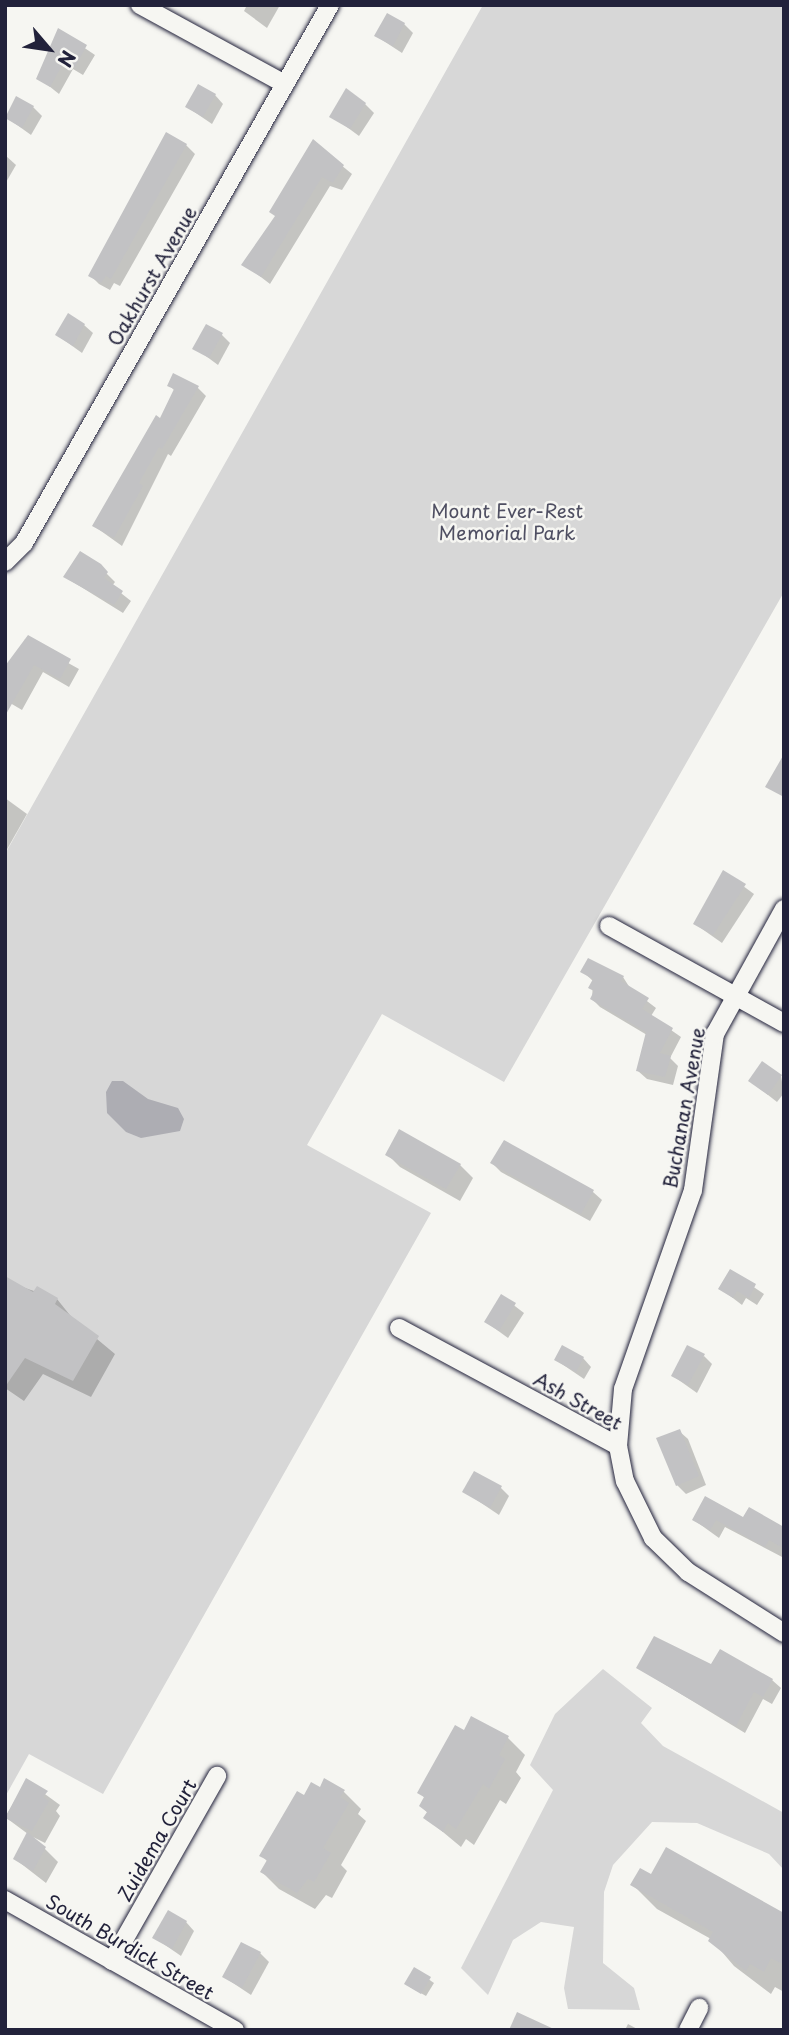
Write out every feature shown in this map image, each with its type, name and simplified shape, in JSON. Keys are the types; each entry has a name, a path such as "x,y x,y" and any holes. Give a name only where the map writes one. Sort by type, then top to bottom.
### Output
{"street":[{"path":"140,5 285,85"},
{"name":"Oakhurst Avenue","path":"5,562 24,543 330,5"},
{"name":"Buchanan Avenue","path":"618,1446 623,1389 693,1190 715,1034 734,995 784,909"},
{"path":"609,926 784,1023"},
{"name":"Ash Street","path":"399,1328 618,1446 625,1481 653,1538 688,1572 784,1633"},
{"name":"Zuidema Court","path":"112,1961 217,1776"},
{"name":"South Burdick Street","path":"5,1900 235,2030"},
{"path":"688,2030 699,2008"}],"green space":[{"name":"Mount Ever-Rest Memorial Park","path":"483,5 784,5 784,592 504,1082 382,1014 307,1145 431,1213 103,1794 29,1754 5,1797 5,854"},
{"path":"603,1669 652,1708 641,1723 663,1746 784,1813 784,1870 769,1854 697,1823 652,1822 613,1865 604,1892 603,1963 634,1988 640,2010 568,2009 564,1988 574,1927 541,1922 513,1940 488,1995 461,1968 553,1790 530,1765 555,1714"}],"shaded area":[{"path":"112,1081 123,1081 148,1099 178,1108 184,1119 180,1131 141,1138 126,1132 107,1113 106,1092"}],"building":[{"path":"387,13 405,23 393,46 374,36"},
{"path":"58,28 87,45 75,67 64,62 50,87 36,79"},
{"path":"198,84 216,94 203,117 185,107"},
{"path":"346,88 366,103 350,129 329,117"},
{"path":"16,96 34,106 22,128 5,118"},
{"path":"166,132 187,144 111,279 106,276 101,283 88,276"},
{"path":"313,139 344,165 333,183 322,177 261,277 241,265 275,216 269,212"},
{"path":"68,313 85,324 73,346 55,335"},
{"path":"206,324 223,333 209,358 192,349"},
{"path":"173,373 199,386 162,449 159,447 139,483 143,486 114,538 92,526 156,415 160,418 174,389 167,386"},
{"path":"80,551 101,564 108,572 104,578 123,591 114,605 63,577"},
{"path":"28,635 71,659 60,679 34,665 5,716 5,666"},
{"path":"784,754 784,797 765,787"},
{"path":"723,870 746,884 713,935 693,924"},
{"path":"588,958 624,976 621,981 649,998 642,1009 673,1028 660,1053 671,1056 665,1077 636,1071 646,1032 590,999 594,991 588,988 593,979 580,972"},
{"path":"762,1061 782,1075 768,1095 748,1081"},
{"path":"399,1129 461,1164 446,1189 385,1155"},
{"path":"504,1140 594,1190 581,1214 490,1163"},
{"path":"730,1269 756,1284 749,1298 737,1291 733,1298 718,1289"},
{"path":"5,1276 33,1292 37,1286 58,1298 55,1304 99,1336 73,1381 25,1358 5,1387"},
{"path":"501,1294 516,1303 499,1331 484,1322"},
{"path":"562,1345 584,1357 576,1372 554,1360"},
{"path":"687,1345 705,1354 688,1385 671,1376"},
{"path":"680,1429 699,1476 676,1486 656,1438"},
{"path":"474,1471 502,1486 490,1508 462,1492"},
{"path":"705,1496 743,1517 749,1507 784,1527 784,1549 769,1540 765,1547 716,1520 710,1530 692,1520"},
{"path":"654,1636 711,1664 720,1649 773,1679 763,1697 754,1692 736,1726 636,1668"},
{"path":"471,1716 509,1736 499,1755 505,1759 489,1789 483,1784 456,1829 448,1823 443,1832 423,1818 427,1812 419,1806 424,1797 417,1793 455,1725 464,1730"},
{"path":"26,1778 48,1791 43,1797 49,1801 32,1831 5,1818"},
{"path":"324,1778 345,1790 340,1797 349,1803 323,1848 331,1853 314,1882 308,1879 297,1893 260,1872 267,1860 259,1856 297,1791 304,1795 311,1782 320,1787"},
{"path":"27,1832 46,1847 33,1871 13,1859"},
{"path":"666,1847 784,1913 784,1965 771,1958 764,1972 750,1964 746,1971 708,1941 713,1932 630,1885 640,1868 651,1874"},
{"path":"168,1910 187,1921 172,1949 152,1938"},
{"path":"241,1942 261,1952 242,1988 222,1977"},
{"path":"414,1967 431,1977 421,1994 404,1984"},
{"path":"517,2012 556,2030 509,2030"}]}
